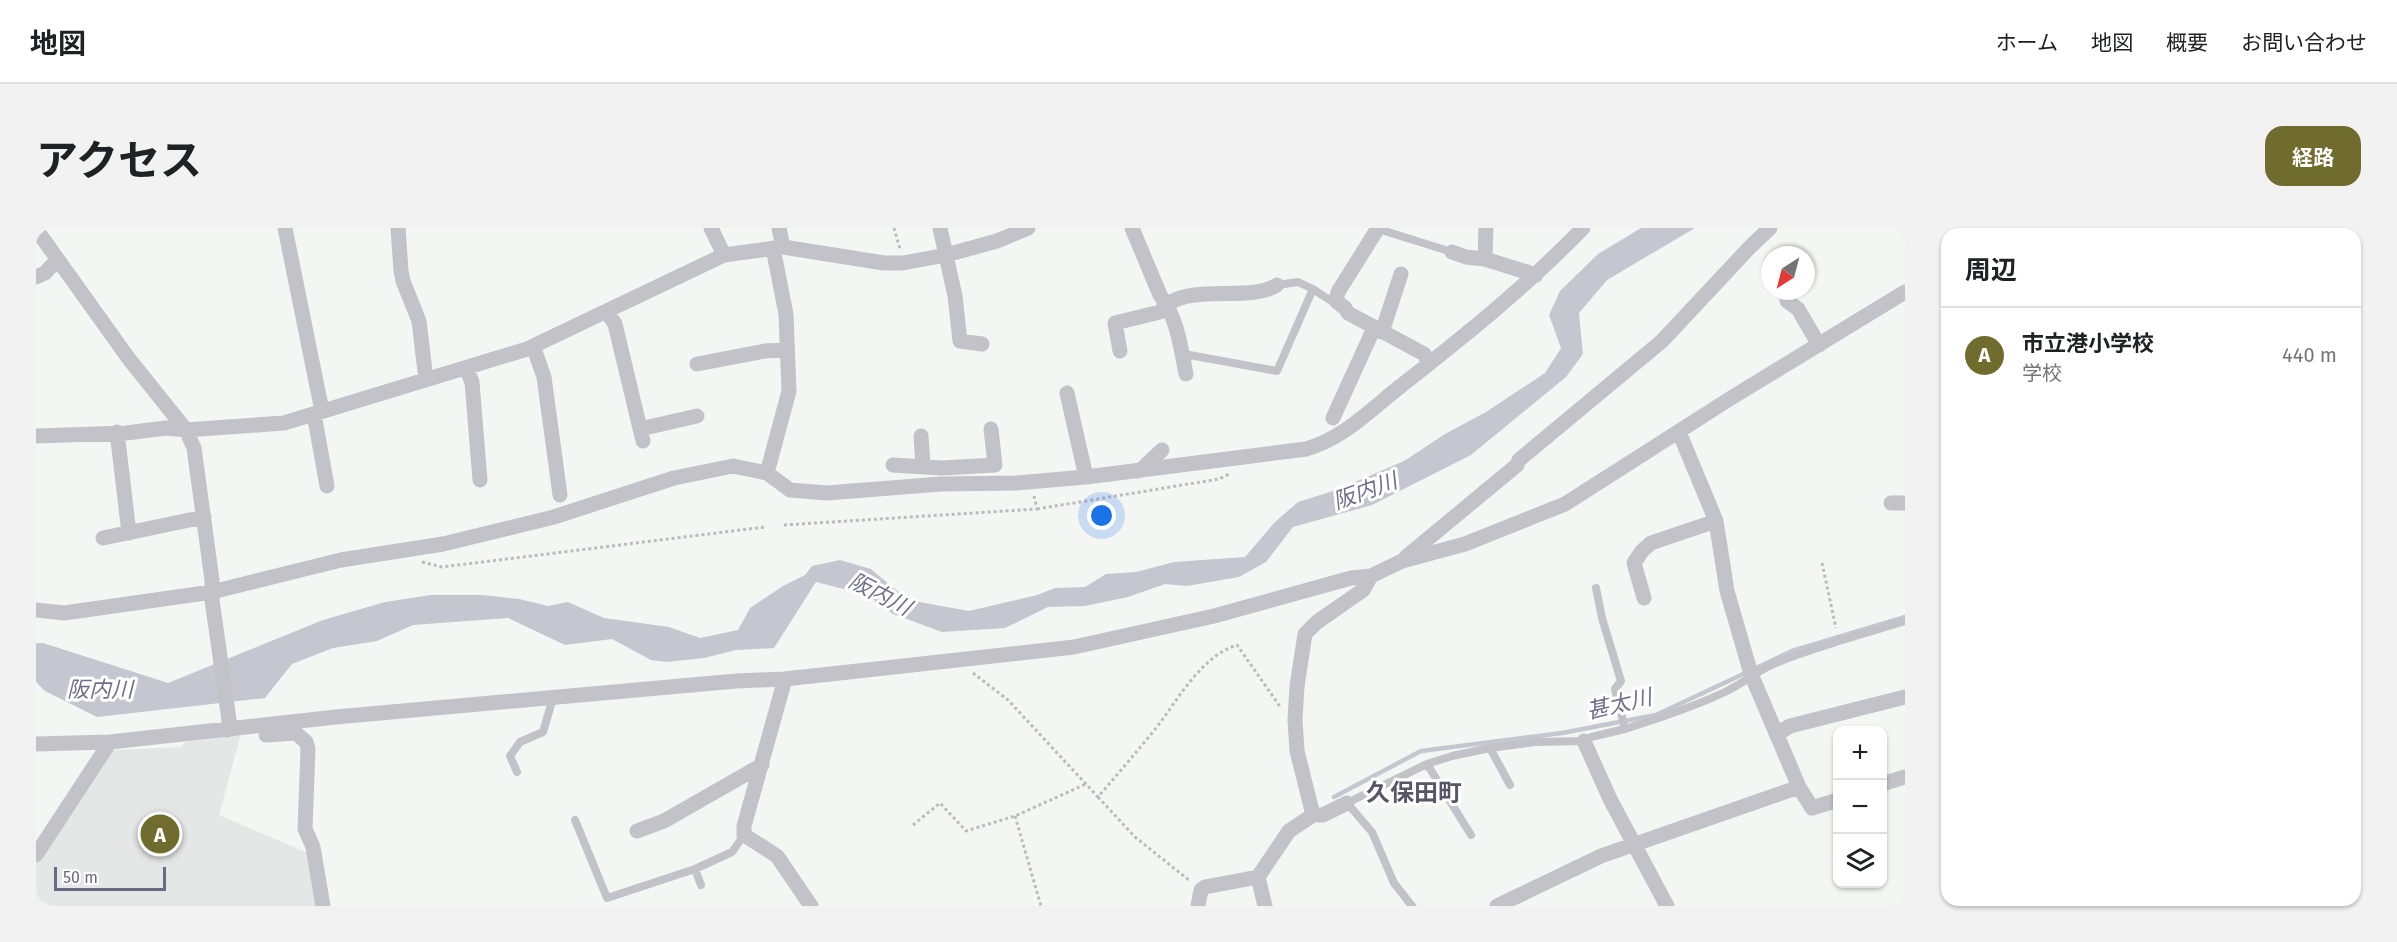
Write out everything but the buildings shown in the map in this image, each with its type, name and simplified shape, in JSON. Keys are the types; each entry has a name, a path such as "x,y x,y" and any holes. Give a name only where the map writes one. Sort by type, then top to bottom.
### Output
{"street":[{"path":"285,228 318,412 327,486"},
{"path":"398,228 403,281 419,321 426,380"},
{"path":"711,228 724,255"},
{"path":"767,473 789,391 786,314 778,247 779,228"},
{"path":"940,228 955,296 960,341 982,344"},
{"path":"36,436 166,428 186,430 284,423 533,346 724,255 778,247 884,263 903,263 946,255 997,241 1028,228"},
{"path":"1132,228 1160,295 1166,303 1184,354 1186,374"},
{"path":"1485,259 1486,228"},
{"path":"893,465 924,466 941,476 1016,483 1140,471 1292,452 1318,445 1343,433 1429,364 1536,275 1583,228"},
{"path":"1402,561 1662,341 1749,247 1770,228"},
{"path":"1378,229 1338,292 1336,301 1348,313 1424,354 1429,364"},
{"path":"36,230 129,359 186,430 194,448 228,725"},
{"path":"1452,252 1466,257 1485,259 1536,275"},
{"path":"36,277 45,273 57,260"},
{"path":"1333,418 1378,330 1401,274"},
{"path":"1120,351 1115,323 1160,312 1166,303 1176,299 1222,293 1267,291 1277,285"},
{"path":"36,744 110,742 228,725 247,728 336,717 736,681 785,680 1074,647 1214,616 1351,578 1371,576 1402,561 1465,544 1565,504 1891,299 1905,294"},
{"path":"1787,302 1798,309 1819,345"},
{"path":"607,312 615,324 641,435 697,416"},
{"path":"533,346 544,377 560,495"},
{"path":"697,364 765,351 786,350"},
{"path":"466,368 472,382 480,480"},
{"path":"1067,393 1086,477"},
{"path":"36,610 64,613 212,596 341,560 443,544 519,526 698,472 733,466 767,473 790,490 827,493 941,476 995,465 991,429"},
{"path":"117,432 129,533"},
{"path":"1679,432 1716,521 1727,591 1751,673 1799,787 1812,808 1833,802"},
{"path":"921,435 924,466"},
{"path":"1140,471 1162,450"},
{"path":"103,538 204,517"},
{"path":"1454,517 1456,532 1465,544"},
{"path":"1644,598 1634,563 1642,551 1651,543 1716,521"},
{"path":"1313,815 1297,751 1297,686 1305,634 1317,622 1363,590 1371,576"},
{"path":"785,680 744,826 744,835 777,856 811,906"},
{"path":"1777,734 1790,726 1905,697"},
{"path":"247,728 255,736 296,733 306,742 308,749 305,829 313,847 323,906"},
{"path":"1584,741 1610,799 1667,906"},
{"path":"36,855 110,742"},
{"path":"637,831 664,821 762,765"},
{"path":"1887,782 1905,777"},
{"path":"1497,906 1601,856 1799,787"},
{"path":"1198,906 1201,890 1205,887 1258,877 1289,831 1313,815 1323,815 1347,803"},
{"path":"1258,877 1265,906"}],"lane":[{"path":"1378,229 1452,252"},
{"path":"1277,285 1298,282 1336,301"},
{"path":"1184,354 1277,371 1313,289"},
{"path":"1596,588 1602,618 1621,681 1616,689 1625,727"},
{"path":"1412,906 1394,883 1372,832 1347,803 1427,764 1490,748 1535,742 1584,741 1666,716 1751,673 1792,656 1838,638 1905,621"},
{"path":"517,772 510,756 520,742 543,732 553,698"},
{"path":"1490,748 1510,785"},
{"path":"1427,764 1471,835"},
{"path":"575,820 608,898 695,869 732,852 744,835"},
{"path":"695,869 701,885"}],"path":[{"path":"894,228 903,263"},
{"path":"784,525 1037,509 1219,479 1229,474"},
{"path":"1016,483 1034,497 1037,509"},
{"path":"412,560 442,567 765,527"},
{"path":"1822,563 1838,638"},
{"path":"1098,797 1153,732 1191,681 1225,649 1237,645 1288,717 1296,720"},
{"path":"955,660 1008,700 1135,837 1201,890"},
{"path":"913,825 939,803 966,831 1015,816 1086,784"},
{"path":"1015,816 1041,906"}],"shaded area":[{"path":"241,734 219,815 308,853 317,906 36,906 36,864 113,750 181,747 186,741"}],"water":[{"name":"阪内川","path":"1641,228 1695,228 1607,280 1579,313 1583,354 1566,377 1471,455 1372,505 1293,527 1266,562 1239,577 1187,586 1165,584 1128,597 1085,606 1048,607 1005,628 942,632 893,614 867,595 816,582 774,648 736,650 704,658 667,662 651,660 612,639 565,645 508,618 413,625 377,641 333,648 292,664 265,698 97,717 45,691 36,682 36,643 43,643 168,683 323,620 385,602 431,595 482,595 519,599 548,606 568,602 604,618 669,627 700,638 738,630 750,608 783,586 805,575 812,566 840,560 871,569 896,590 914,601 969,611 1037,595 1055,588 1085,587 1106,574 1136,572 1174,562 1245,557 1275,522 1298,502 1336,490 1404,461 1445,434 1486,412 1545,373 1561,348 1549,315 1560,291 1598,254"}],"waterway":[{"name":"甚太川","path":"1334,797 1421,751 1562,733 1656,715 1792,651 1905,617"}],"place":[{"name":"市立港小学校","path":"160,834"}],"district":[{"name":"久保田町","path":"1414,793"}]}
